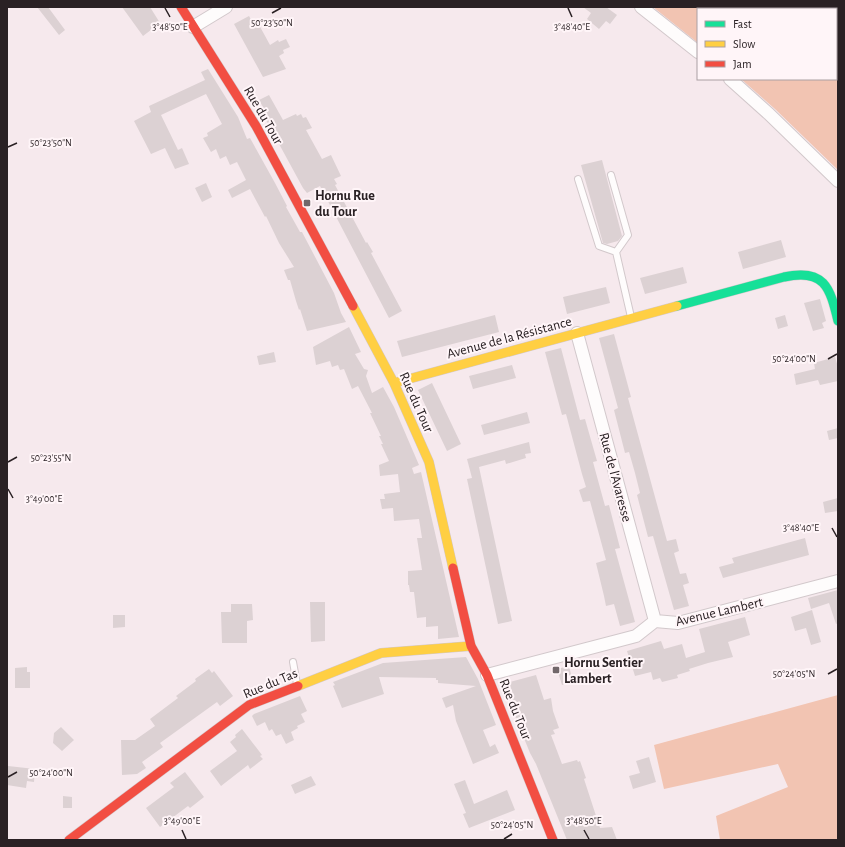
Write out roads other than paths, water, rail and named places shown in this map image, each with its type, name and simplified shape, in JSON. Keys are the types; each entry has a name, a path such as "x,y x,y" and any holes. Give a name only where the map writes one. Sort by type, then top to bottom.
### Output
{"street":[{"name":"Rue du Tour","path":"181,7 256,126 394,383 429,462 472,646 487,675 553,840"},
{"path":"193,27 226,7"},
{"path":"641,7 697,51"},
{"path":"731,80 769,114 838,181"},
{"name":"Avenue de la Résistance","path":"394,383 631,318 800,274 814,277 824,282 830,291 838,321"},
{"name":"Rue de l'Avaresse","path":"576,333 655,622"},
{"name":"Avenue Lambert","path":"487,675 636,636 655,622 678,623 838,581"},
{"name":"Rue du Tas","path":"69,840 249,705 381,653 472,646"}],"lane":[{"path":"611,175 628,235 616,252 631,318"},
{"path":"578,179 599,246 616,252"},
{"path":"293,662 298,686"}],"place":[{"name":"Hornu Rue du Tour","path":"307,203"},
{"name":"Hornu Sentier Lambert","path":"556,670"}]}
